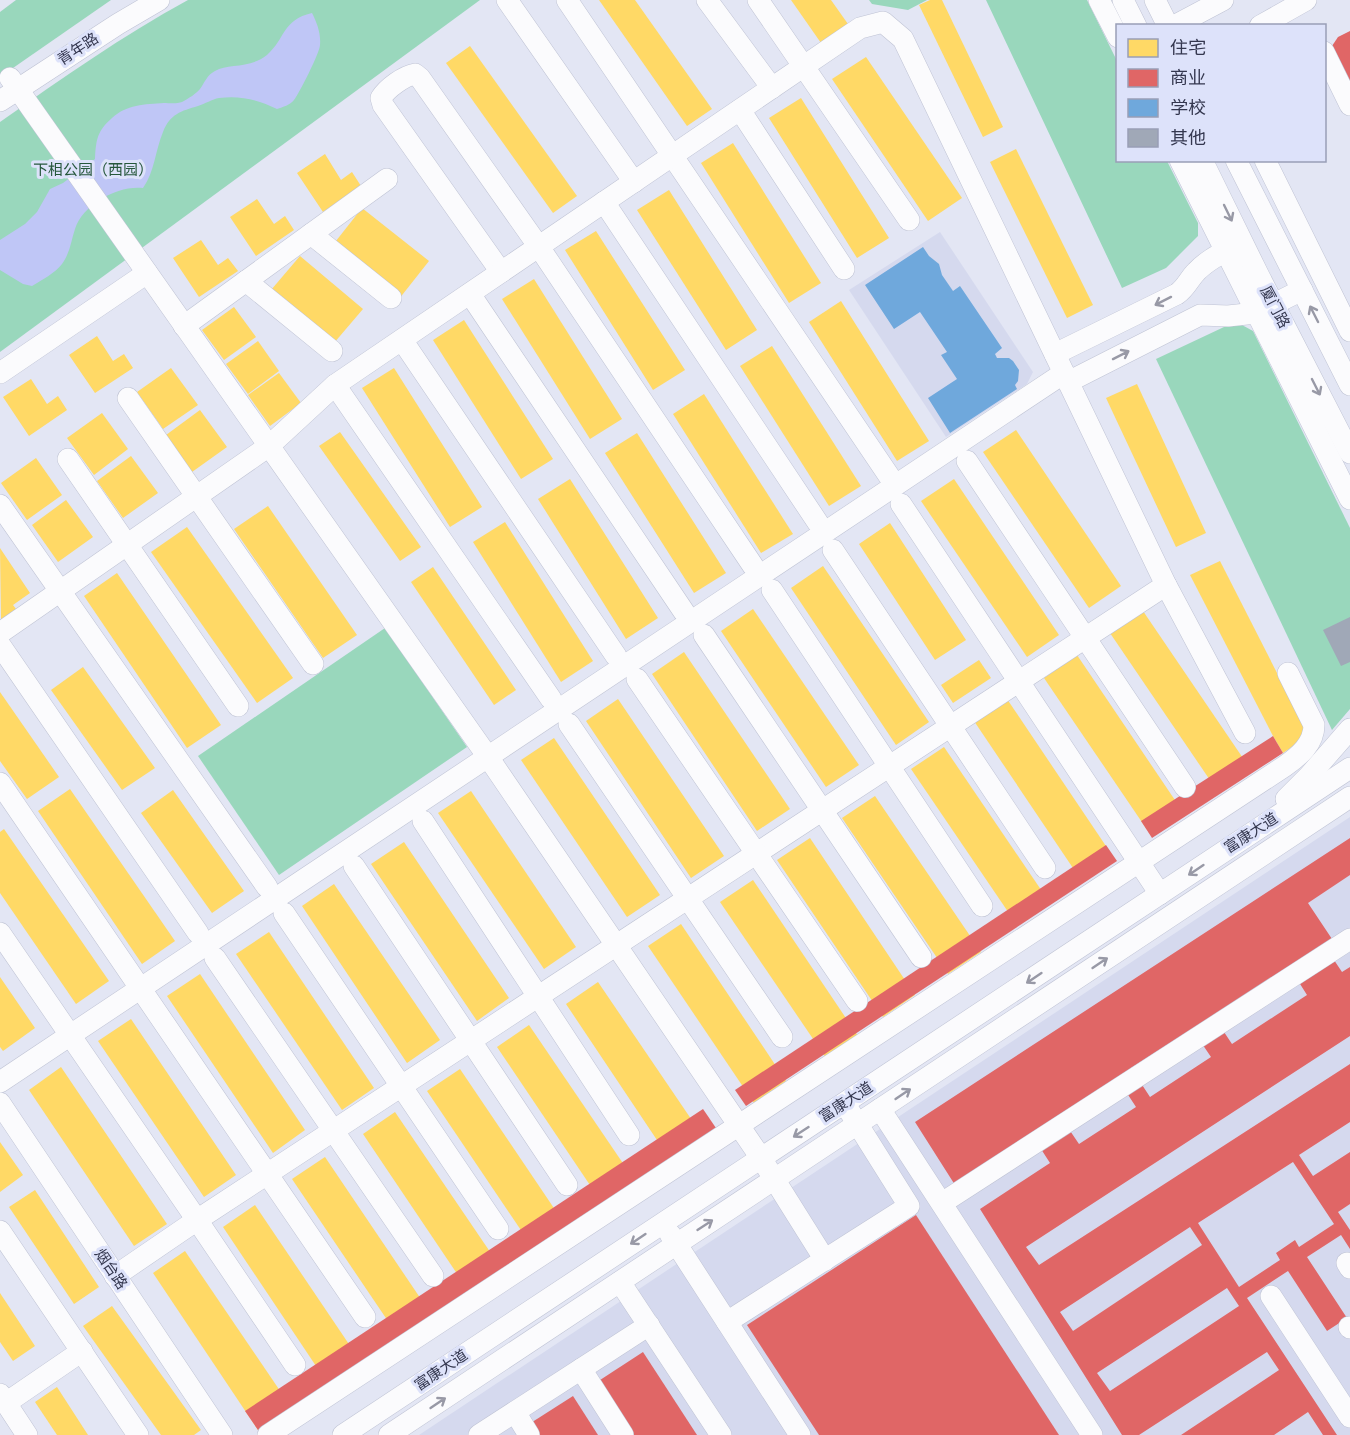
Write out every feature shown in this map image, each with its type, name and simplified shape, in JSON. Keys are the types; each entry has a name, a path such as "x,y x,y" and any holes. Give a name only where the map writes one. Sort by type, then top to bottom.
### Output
{"street":[{"name":"青年路","path":"7,88 131,0"},
{"name":"青年路","path":"7,88 159,0"},
{"path":"507,0 634,182"},
{"path":"567,0 889,476"},
{"path":"707,0 772,88"},
{"path":"758,0 909,220"},
{"path":"1099,0 1116,34"},
{"path":"1123,0 1135,24"},
{"path":"1155,0 1167,24"},
{"path":"1264,24 1306,0"},
{"path":"1187,17 1217,2"},
{"path":"0,633 269,446 335,385 860,28 883,22 903,39 1166,585 1245,733"},
{"path":"1326,56 1350,105"},
{"path":"501,272 383,105 381,98 384,93 409,75 415,74 420,78 539,247 753,566"},
{"path":"7,88 147,273 488,757 761,1158 825,1260"},
{"path":"740,110 844,269"},
{"path":"0,1082 1177,294 1196,272 1214,257 1234,247 1181,162"},
{"name":"厦门路","path":"1203,162 1234,247 1264,309 1350,453"},
{"name":"厦门路","path":"1237,162 1350,385"},
{"path":"1266,162 1350,331"},
{"path":"184,326 387,178"},
{"path":"604,202 818,523"},
{"path":"311,234 391,298"},
{"path":"0,373 147,273"},
{"path":"246,281 332,351"},
{"path":"1185,287 1200,315"},
{"path":"1063,370 1200,315 1228,316 1264,309 1302,290"},
{"path":"470,294 684,612"},
{"path":"1264,309 1350,499"},
{"path":"402,340 616,656"},
{"path":"335,385 551,699"},
{"path":"128,398 313,664"},
{"path":"68,459 238,706"},
{"path":"967,460 1185,787"},
{"path":"902,504 1160,894"},
{"path":"0,505 267,887"},
{"path":"833,550 1046,868"},
{"path":"115,1276 1166,585"},
{"path":"772,590 982,906"},
{"path":"704,635 921,957"},
{"path":"0,645 198,933"},
{"path":"268,1435 1285,766 1304,750 1311,739 1314,724 1288,673"},
{"path":"637,679 857,1001"},
{"path":"569,724 782,1037"},
{"path":"1251,833 1310,776 1350,729"},
{"name":"富康大道","path":"343,1435 1350,768"},
{"path":"0,783 365,1317"},
{"name":"富康大道","path":"389,1435 1350,796"},
{"path":"1266,852 1350,806"},
{"path":"423,821 629,1136"},
{"path":"354,866 567,1185"},
{"path":"284,913 498,1229"},
{"path":"0,933 295,1365"},
{"path":"942,1203 1350,939"},
{"path":"215,958 433,1276"},
{"path":"727,1322 909,1206 844,1103"},
{"name":"烟台路","path":"0,1104 222,1435"},
{"path":"880,1110 1092,1435"},
{"path":"663,1223 800,1435"},
{"path":"0,1231 138,1435"},
{"path":"620,1282 721,1435"},
{"path":"1271,1296 1349,1415"},
{"path":"479,1435 649,1325"},
{"path":"27,1435 3,1399 82,1352"},
{"path":"581,1369 623,1435"},
{"path":"515,1412 529,1435"}],"shaded area":[{"path":"940,232 1033,372 1027,384 946,437 849,290"},
{"path":"1350,817 1350,1435 419,1435"}],"green space":[{"path":"16,0 111,0 0,77 0,12"},
{"name":"下相公园（西园）","path":"188,0 480,0 0,352 0,122 116,43"},
{"path":"869,0 927,0 908,10 872,4"},
{"path":"986,0 1087,0 1116,59 1116,162 1168,162 1198,223 1198,236 1166,268 1122,288"},
{"path":"1242,325 1253,331 1350,528 1350,709 1332,730 1156,359 1224,327"},
{"path":"385,628 467,747 279,875 198,756"}],"water":[{"path":"312,13 319,32 319,49 292,102 277,109 249,99 219,98 177,114 169,121 163,132 150,175 143,188 113,193 93,204 79,220 67,256 56,270 32,286 23,284 0,270 0,240 25,224 37,212 50,189 63,183 95,159 98,136 112,118 123,110 136,106 182,102 199,91 215,71 254,62 267,55 295,20"}],"building: 住宅":[{"path":"599,0 635,0 712,109 687,126"},
{"path":"791,0 831,0 848,24 821,43"},
{"path":"930,0 942,0 1003,127 983,137 919,5"},
{"path":"470,46 577,196 553,213 446,63"},
{"path":"866,57 962,198 928,221 832,79"},
{"path":"801,98 889,238 857,258 769,118"},
{"path":"733,143 821,283 789,303 701,163"},
{"path":"1016,149 1093,305 1067,318 990,162"},
{"path":"325,154 341,180 352,172 361,186 323,212 297,173"},
{"path":"669,190 757,330 726,350 637,210"},
{"path":"257,199 274,224 285,216 294,230 256,256 230,217"},
{"path":"362,208 429,261 399,299 332,246"},
{"path":"596,231 685,370 653,390 565,250"},
{"path":"201,240 218,265 228,258 238,271 199,297 173,258"},
{"path":"300,256 363,309 334,343 271,290"},
{"path":"534,279 622,419 590,439 502,299"},
{"path":"841,301 929,441 897,461 809,322"},
{"path":"234,307 256,337 224,360 202,330"},
{"path":"464,320 553,459 521,479 433,340"},
{"path":"97,336 113,361 124,354 133,368 95,393 69,355"},
{"path":"258,341 279,371 248,394 226,364"},
{"path":"772,346 861,486 829,506 740,366"},
{"path":"171,368 198,405 163,429 137,392"},
{"path":"394,368 482,507 450,527 362,388"},
{"path":"279,373 301,403 270,426 248,395"},
{"path":"31,379 47,404 58,396 67,410 29,436 3,397"},
{"path":"1137,384 1206,533 1176,547 1106,398"},
{"path":"704,394 793,534 761,553 673,414"},
{"path":"200,410 227,447 192,472 166,435"},
{"path":"102,413 128,449 94,475 67,438"},
{"path":"1016,430 1121,586 1089,608 983,452"},
{"path":"340,432 421,547 400,561 319,446"},
{"path":"637,433 726,573 694,593 605,453"},
{"path":"131,456 158,493 123,518 97,481"},
{"path":"36,458 62,495 27,520 1,483"},
{"path":"570,479 658,618 626,639 538,499"},
{"path":"954,479 1059,635 1027,657 921,501"},
{"path":"66,500 93,537 58,562 32,525"},
{"path":"268,506 357,635 323,658 234,529"},
{"path":"505,522 593,661 561,682 473,542"},
{"path":"890,523 966,640 935,660 859,544"},
{"path":"187,527 293,678 257,703 151,552"},
{"path":"0,548 30,593 13,605 16,609 1,620"},
{"path":"1220,561 1303,724 1304,730 1299,742 1283,753 1190,575"},
{"path":"823,566 929,722 896,745 791,588"},
{"path":"433,567 516,690 494,705 411,582"},
{"path":"117,573 221,725 187,748 84,596"},
{"path":"753,609 859,765 826,787 721,631"},
{"path":"1143,611 1249,767 1216,789 1110,633"},
{"path":"684,652 790,809 757,831 652,674"},
{"path":"1077,655 1183,812 1150,834 1044,678"},
{"path":"979,660 991,678 953,703 941,685"},
{"path":"83,667 155,768 122,790 51,690"},
{"path":"0,692 59,777 27,799 0,761"},
{"path":"618,699 724,856 691,878 586,721"},
{"path":"1007,699 1112,855 1079,877 974,721"},
{"path":"554,738 660,895 627,917 521,760"},
{"path":"944,747 1050,903 1017,925 911,769"},
{"path":"70,789 175,941 142,964 38,811"},
{"path":"173,790 244,891 212,913 141,813"},
{"path":"471,791 576,947 544,969 438,813"},
{"path":"875,796 981,952 948,974 842,818"},
{"path":"4,829 109,981 76,1004 0,893 0,832"},
{"path":"810,838 915,995 883,1017 777,860"},
{"path":"404,842 509,998 477,1021 371,864"},
{"path":"753,880 858,1036 826,1058 720,902"},
{"path":"334,884 440,1040 407,1063 302,906"},
{"path":"681,924 786,1081 754,1103 648,946"},
{"path":"269,932 374,1088 342,1110 236,954"},
{"path":"200,974 305,1130 273,1153 167,996"},
{"path":"0,977 35,1028 3,1051 0,1047"},
{"path":"598,982 704,1138 671,1161 566,1004"},
{"path":"131,1019 236,1175 204,1197 98,1041"},
{"path":"529,1025 635,1181 602,1203 497,1047"},
{"path":"61,1067 167,1224 134,1246 29,1090"},
{"path":"460,1069 566,1226 533,1248 427,1091"},
{"path":"395,1112 501,1268 468,1290 363,1134"},
{"path":"0,1142 23,1175 0,1192"},
{"path":"325,1157 431,1314 398,1336 292,1179"},
{"path":"35,1190 99,1287 74,1304 9,1207"},
{"path":"255,1205 361,1362 328,1384 223,1227"},
{"path":"185,1251 291,1407 258,1430 153,1273"},
{"path":"0,1293 35,1346 13,1361 0,1342"},
{"path":"112,1306 201,1430 194,1435 161,1435 83,1326"},
{"path":"57,1387 88,1435 57,1435 35,1402"}],"building: 商业":[{"path":"1350,31 1350,82 1332,46 1338,37"},
{"path":"1273,736 1283,753 1152,838 1141,821"},
{"path":"1350,838 1350,875 1308,903 1332,939 1324,945 1342,972 1350,967 1350,1036 1026,1247 1039,1265 1350,1064 1350,1122 1299,1155 1313,1176 1350,1152 1350,1204 1338,1212 1350,1230 1350,1249 1341,1235 1307,1257 1347,1318 1327,1331 1288,1271 1247,1298 1337,1435 1323,1435 1308,1412 1274,1435 1181,1435 1279,1370 1267,1352 1139,1435 1122,1435 980,1209 1050,1163 1032,1135 955,1185 915,1122","holes":["1290,968 1307,995 1232,1044 1214,1017","1192,1029 1211,1057 1150,1097 1131,1068","1117,1078 1136,1107 1079,1144 1060,1116","1293,1162 1334,1224 1299,1247 1295,1240 1276,1253 1280,1260 1239,1287 1198,1223","1190,1227 1202,1245 1073,1331 1060,1312","1227,1288 1239,1306 1110,1391 1097,1373"]},
{"path":"1106,845 1117,861 746,1106 735,1090"},
{"path":"703,1109 716,1128 258,1430 245,1411"},
{"path":"916,1215 1059,1435 819,1435 747,1325"},
{"path":"643,1352 697,1435 632,1435 597,1382"},
{"path":"573,1396 598,1435 532,1435 526,1426"}],"building: 学校":[{"path":"923,247 939,264 942,275 953,291 960,286 1002,348 995,354 997,358 1009,358 1019,370 1018,381 1015,385 1017,389 950,433 928,398 957,379 941,355 947,352 920,312 894,329 865,285"}],"building: 其他":[{"path":"1350,617 1350,662 1341,666 1323,630"}]}
